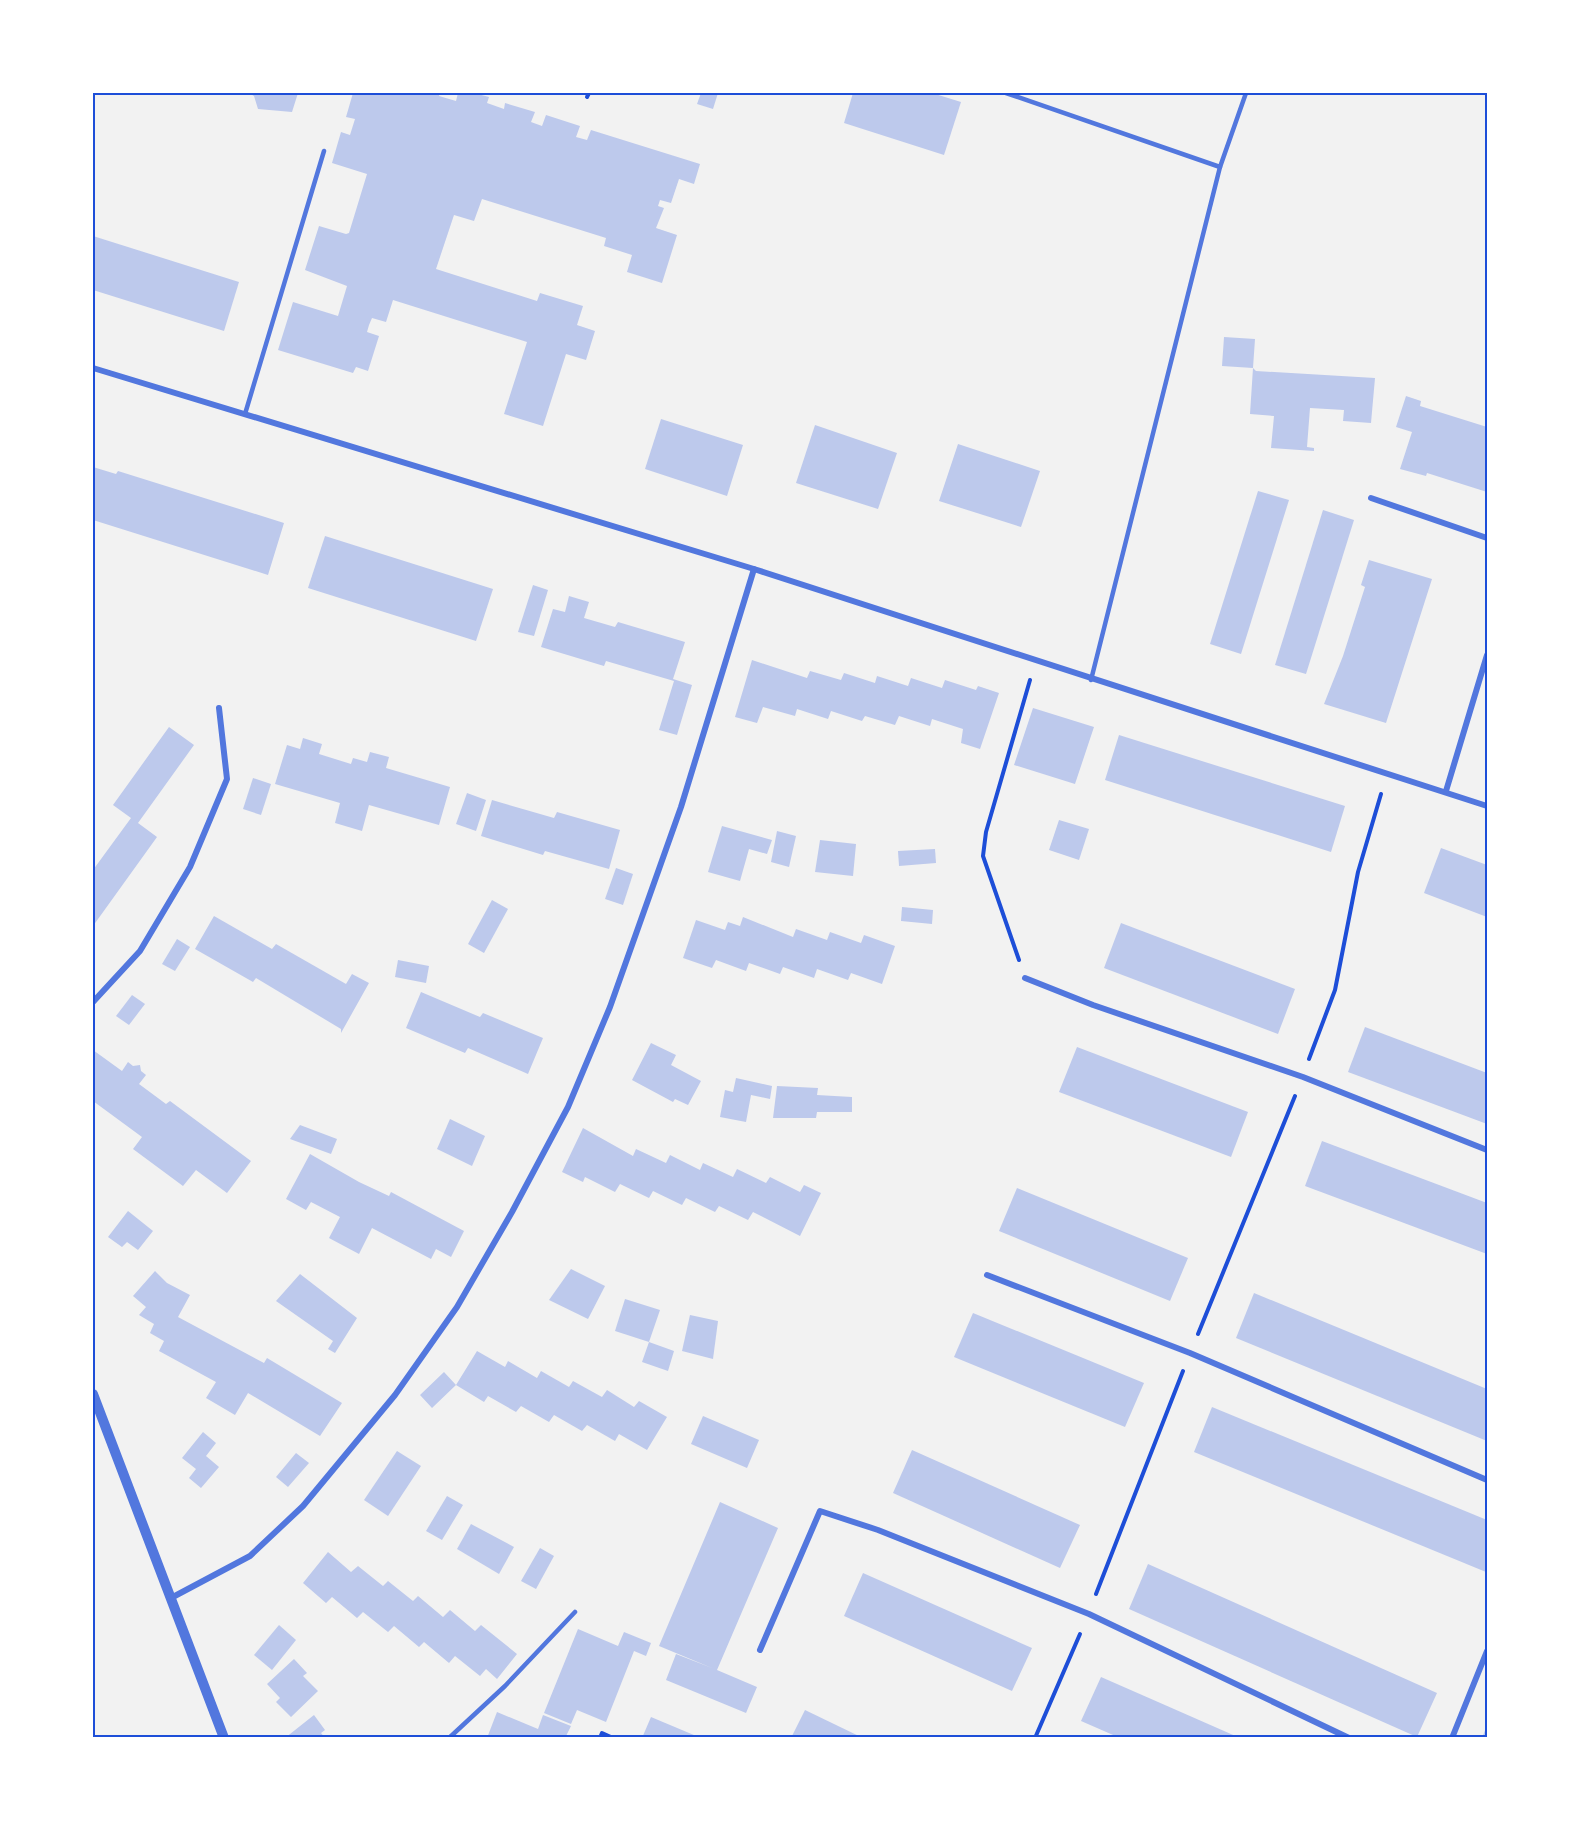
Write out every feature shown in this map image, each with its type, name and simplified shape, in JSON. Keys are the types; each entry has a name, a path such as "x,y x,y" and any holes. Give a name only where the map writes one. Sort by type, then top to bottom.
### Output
{"street":[{"path":"93,368 754,569 1035,662 1446,791 1487,806"},
{"path":"1371,498 1487,538"},
{"path":"171,1598 250,1556 303,1506 395,1395 457,1308 507,1221 568,1107 610,1008 678,817 754,569"},
{"path":"1446,791 1487,655"},
{"path":"93,1002 140,951 189,867 223,790 227,779 219,708"},
{"path":"1025,978 1093,1005 1303,1077 1487,1150"},
{"path":"987,1275 1190,1353 1487,1480"},
{"path":"93,1394 224,1738"},
{"path":"760,1650 820,1511 878,1530 1089,1614 1349,1738"},
{"path":"1452,1738 1487,1651"}],"lane":[{"path":"1006,93 1220,167"},
{"path":"1091,680 1220,167 1246,93"},
{"path":"245,414 324,151"},
{"path":"449,1738 505,1686 575,1612"}],"path":[{"path":"1025,978 983,856 986,832 1035,662"},
{"path":"1035,1738 1089,1614 1190,1353 1303,1077 1335,990 1358,872 1388,774"},
{"path":"600,1738 602,1733 613,1738"}],"building":[{"path":"249,93 298,93 292,112 258,109 254,96"},
{"path":"353,93 440,93 439,96 456,101 458,93 474,93 489,97 487,103 504,109 505,103 535,112 531,122 542,126 546,115 580,126 576,137 587,140 591,130 700,164 694,184 679,179 671,203 660,200 658,206 664,208 656,228 677,235 662,283 627,272 632,255 604,246 606,238 482,199 474,221 454,215 436,269 537,301 540,293 583,306 577,325 595,331 586,360 566,354 543,426 504,414 527,342 393,300 386,322 372,318 369,325 367,332 379,336 368,371 356,367 353,373 278,350 293,302 338,316 347,286 305,270 319,226 349,233 367,174 332,163 341,132 350,135 355,119 346,117"},
{"path":"701,93 718,93 713,109 697,104"},
{"path":"853,93 932,93 961,102 944,155 844,123"},
{"path":"93,236 239,282 224,331 93,290"},
{"path":"1224,337 1255,339 1253,368 1222,366"},
{"path":"1253,368 1256,371 1375,378 1371,423 1343,421 1344,410 1310,408 1307,447 1314,448 1314,451 1271,448 1274,416 1250,414"},
{"path":"1406,396 1421,401 1420,406 1487,427 1487,492 1427,473 1426,476 1400,469 1412,432 1396,427"},
{"path":"661,419 743,445 727,496 645,469"},
{"path":"815,425 897,453 878,509 796,483"},
{"path":"958,444 1040,471 1021,527 939,501"},
{"path":"93,467 116,474 118,471 284,523 268,575 93,520"},
{"path":"1258,491 1289,500 1241,654 1210,644"},
{"path":"1323,510 1354,520 1306,674 1275,665"},
{"path":"325,536 493,589 476,641 308,588"},
{"path":"1369,560 1432,579 1386,723 1324,704 1343,656 1365,587 1361,585"},
{"path":"533,585 548,590 534,636 518,632"},
{"path":"569,596 589,602 584,618 615,627 618,622 685,642 673,679 692,685 677,735 659,730 674,681 606,661 604,666 541,647 553,609 565,612"},
{"path":"752,660 807,678 810,671 841,680 844,673 875,683 877,676 908,686 911,678 942,688 945,680 976,690 978,686 999,693 980,749 961,743 963,729 932,719 930,726 899,716 895,725 865,716 862,721 831,711 828,719 797,709 795,716 763,707 757,723 735,717"},
{"path":"1033,708 1094,727 1075,784 1014,765"},
{"path":"169,727 194,745 138,823 157,837 93,926 93,870 131,818 113,805"},
{"path":"1119,735 1345,806 1331,852 1105,780"},
{"path":"303,738 322,744 319,754 351,764 353,758 367,762 370,752 389,757 386,768 450,787 439,825 369,805 362,831 335,823 340,803 275,784 287,745 300,749"},
{"path":"253,778 271,784 261,815 243,809"},
{"path":"467,793 486,800 476,831 456,824"},
{"path":"492,800 554,818 557,812 620,830 609,869 545,851 543,855 481,836"},
{"path":"1059,820 1089,829 1079,860 1049,850"},
{"path":"722,826 772,840 767,854 749,849 740,881 708,872"},
{"path":"777,831 796,836 789,867 771,862"},
{"path":"820,840 856,844 853,876 815,872"},
{"path":"1441,848 1487,865 1487,917 1424,893"},
{"path":"935,849 936,863 899,866 898,851"},
{"path":"616,868 633,874 623,905 605,899"},
{"path":"492,900 508,909 484,953 468,944"},
{"path":"902,907 933,910 932,924 901,921"},
{"path":"214,916 272,949 276,944 346,984 352,974 369,983 341,1033 341,1029 256,978 253,982 195,949"},
{"path":"743,917 793,937 796,929 827,940 830,932 861,943 864,935 895,946 882,984 851,973 848,980 817,969 814,978 783,967 780,974 749,963 746,971 716,960 712,968 683,958 696,920 725,930 728,922 740,926"},
{"path":"1121,923 1295,989 1278,1034 1104,968"},
{"path":"177,939 190,947 175,971 162,964"},
{"path":"398,960 429,966 426,983 395,977"},
{"path":"421,992 480,1017 483,1013 543,1038 528,1074 468,1048 465,1053 406,1028"},
{"path":"132,995 145,1004 129,1025 116,1016"},
{"path":"1365,1027 1487,1073 1487,1124 1348,1072"},
{"path":"651,1043 676,1055 671,1065 701,1081 688,1105 675,1099 673,1102 632,1080"},
{"path":"1077,1047 1248,1112 1231,1157 1059,1092"},
{"path":"93,1050 122,1071 128,1062 133,1066 140,1065 141,1071 146,1075 139,1084 166,1104 170,1101 251,1161 227,1193 196,1170 183,1186 133,1149 142,1137 93,1101"},
{"path":"736,1078 772,1086 770,1099 751,1095 746,1122 720,1117 725,1090 733,1092"},
{"path":"777,1086 818,1088 817,1095 852,1097 852,1112 817,1112 816,1118 773,1118"},
{"path":"450,1119 485,1136 472,1166 437,1149"},
{"path":"300,1125 337,1139 331,1154 290,1139"},
{"path":"583,1128 633,1156 636,1149 666,1163 670,1155 700,1170 703,1163 733,1177 737,1169 766,1183 770,1177 800,1192 804,1185 821,1193 800,1236 753,1212 748,1220 719,1206 715,1212 686,1198 682,1205 653,1191 649,1198 620,1184 615,1192 585,1177 583,1182 562,1172"},
{"path":"1322,1141 1487,1203 1487,1254 1305,1186"},
{"path":"310,1154 359,1182 389,1196 391,1192 464,1231 451,1257 436,1249 431,1259 372,1228 359,1254 329,1238 340,1217 311,1202 306,1210 286,1199"},
{"path":"1017,1188 1188,1258 1170,1301 999,1231"},
{"path":"128,1211 153,1231 138,1250 127,1242 122,1247 108,1237"},
{"path":"571,1269 605,1286 588,1319 549,1300"},
{"path":"155,1271 167,1283 190,1295 178,1317 264,1363 267,1358 342,1403 320,1436 248,1393 235,1415 206,1398 216,1382 159,1351 164,1341 150,1333 154,1324 139,1315 146,1307 133,1296"},
{"path":"300,1274 357,1318 335,1353 328,1349 333,1341 276,1301"},
{"path":"1254,1293 1487,1389 1487,1441 1236,1338"},
{"path":"625,1299 660,1310 649,1342 615,1331"},
{"path":"973,1313 1144,1383 1125,1427 954,1357"},
{"path":"690,1315 718,1321 713,1359 682,1351"},
{"path":"649,1342 674,1351 668,1371 642,1362"},
{"path":"477,1351 505,1367 508,1361 537,1378 541,1371 569,1387 573,1381 602,1397 607,1390 634,1407 639,1401 667,1417 647,1450 619,1434 615,1441 587,1425 582,1431 554,1415 549,1422 521,1406 516,1412 488,1396 484,1402 456,1385"},
{"path":"444,1372 456,1385 432,1408 420,1395"},
{"path":"1212,1407 1487,1520 1486,1572 1194,1452"},
{"path":"703,1416 759,1440 747,1468 691,1444"},
{"path":"203,1432 216,1443 206,1456 219,1467 201,1488 189,1478 196,1469 182,1458"},
{"path":"912,1450 1080,1525 1060,1568 893,1493"},
{"path":"397,1451 421,1466 388,1516 364,1500"},
{"path":"296,1453 309,1463 288,1487 276,1477"},
{"path":"447,1496 463,1505 442,1540 426,1531"},
{"path":"720,1502 778,1528 717,1670 757,1687 746,1713 666,1680 676,1654 712,1668 659,1646"},
{"path":"471,1524 514,1547 499,1574 457,1549"},
{"path":"540,1548 554,1556 536,1589 521,1581"},
{"path":"328,1552 351,1572 358,1566 383,1586 388,1581 413,1601 418,1596 443,1617 450,1610 475,1631 481,1625 517,1654 497,1679 486,1669 480,1676 455,1656 449,1663 424,1642 419,1647 394,1626 388,1632 363,1612 357,1618 332,1597 326,1603 303,1583"},
{"path":"1148,1564 1437,1693 1417,1737 1129,1609"},
{"path":"863,1573 1032,1648 1012,1691 844,1616"},
{"path":"279,1625 296,1640 272,1670 254,1655"},
{"path":"578,1629 618,1646 624,1632 651,1643 646,1656 634,1651 606,1722 577,1710 571,1724 544,1713"},
{"path":"294,1659 307,1673 303,1676 318,1691 291,1717 276,1702 280,1698 267,1684"},
{"path":"1101,1677 1240,1738 1120,1738 1081,1721"},
{"path":"805,1710 863,1738 791,1738"},
{"path":"497,1712 538,1729 543,1715 571,1726 565,1738 552,1735 551,1738 487,1738"},
{"path":"314,1715 325,1730 321,1733 325,1738 285,1738"},
{"path":"651,1717 701,1738 642,1738"},
{"path":"1487,1725 1487,1738 1482,1738"}]}
